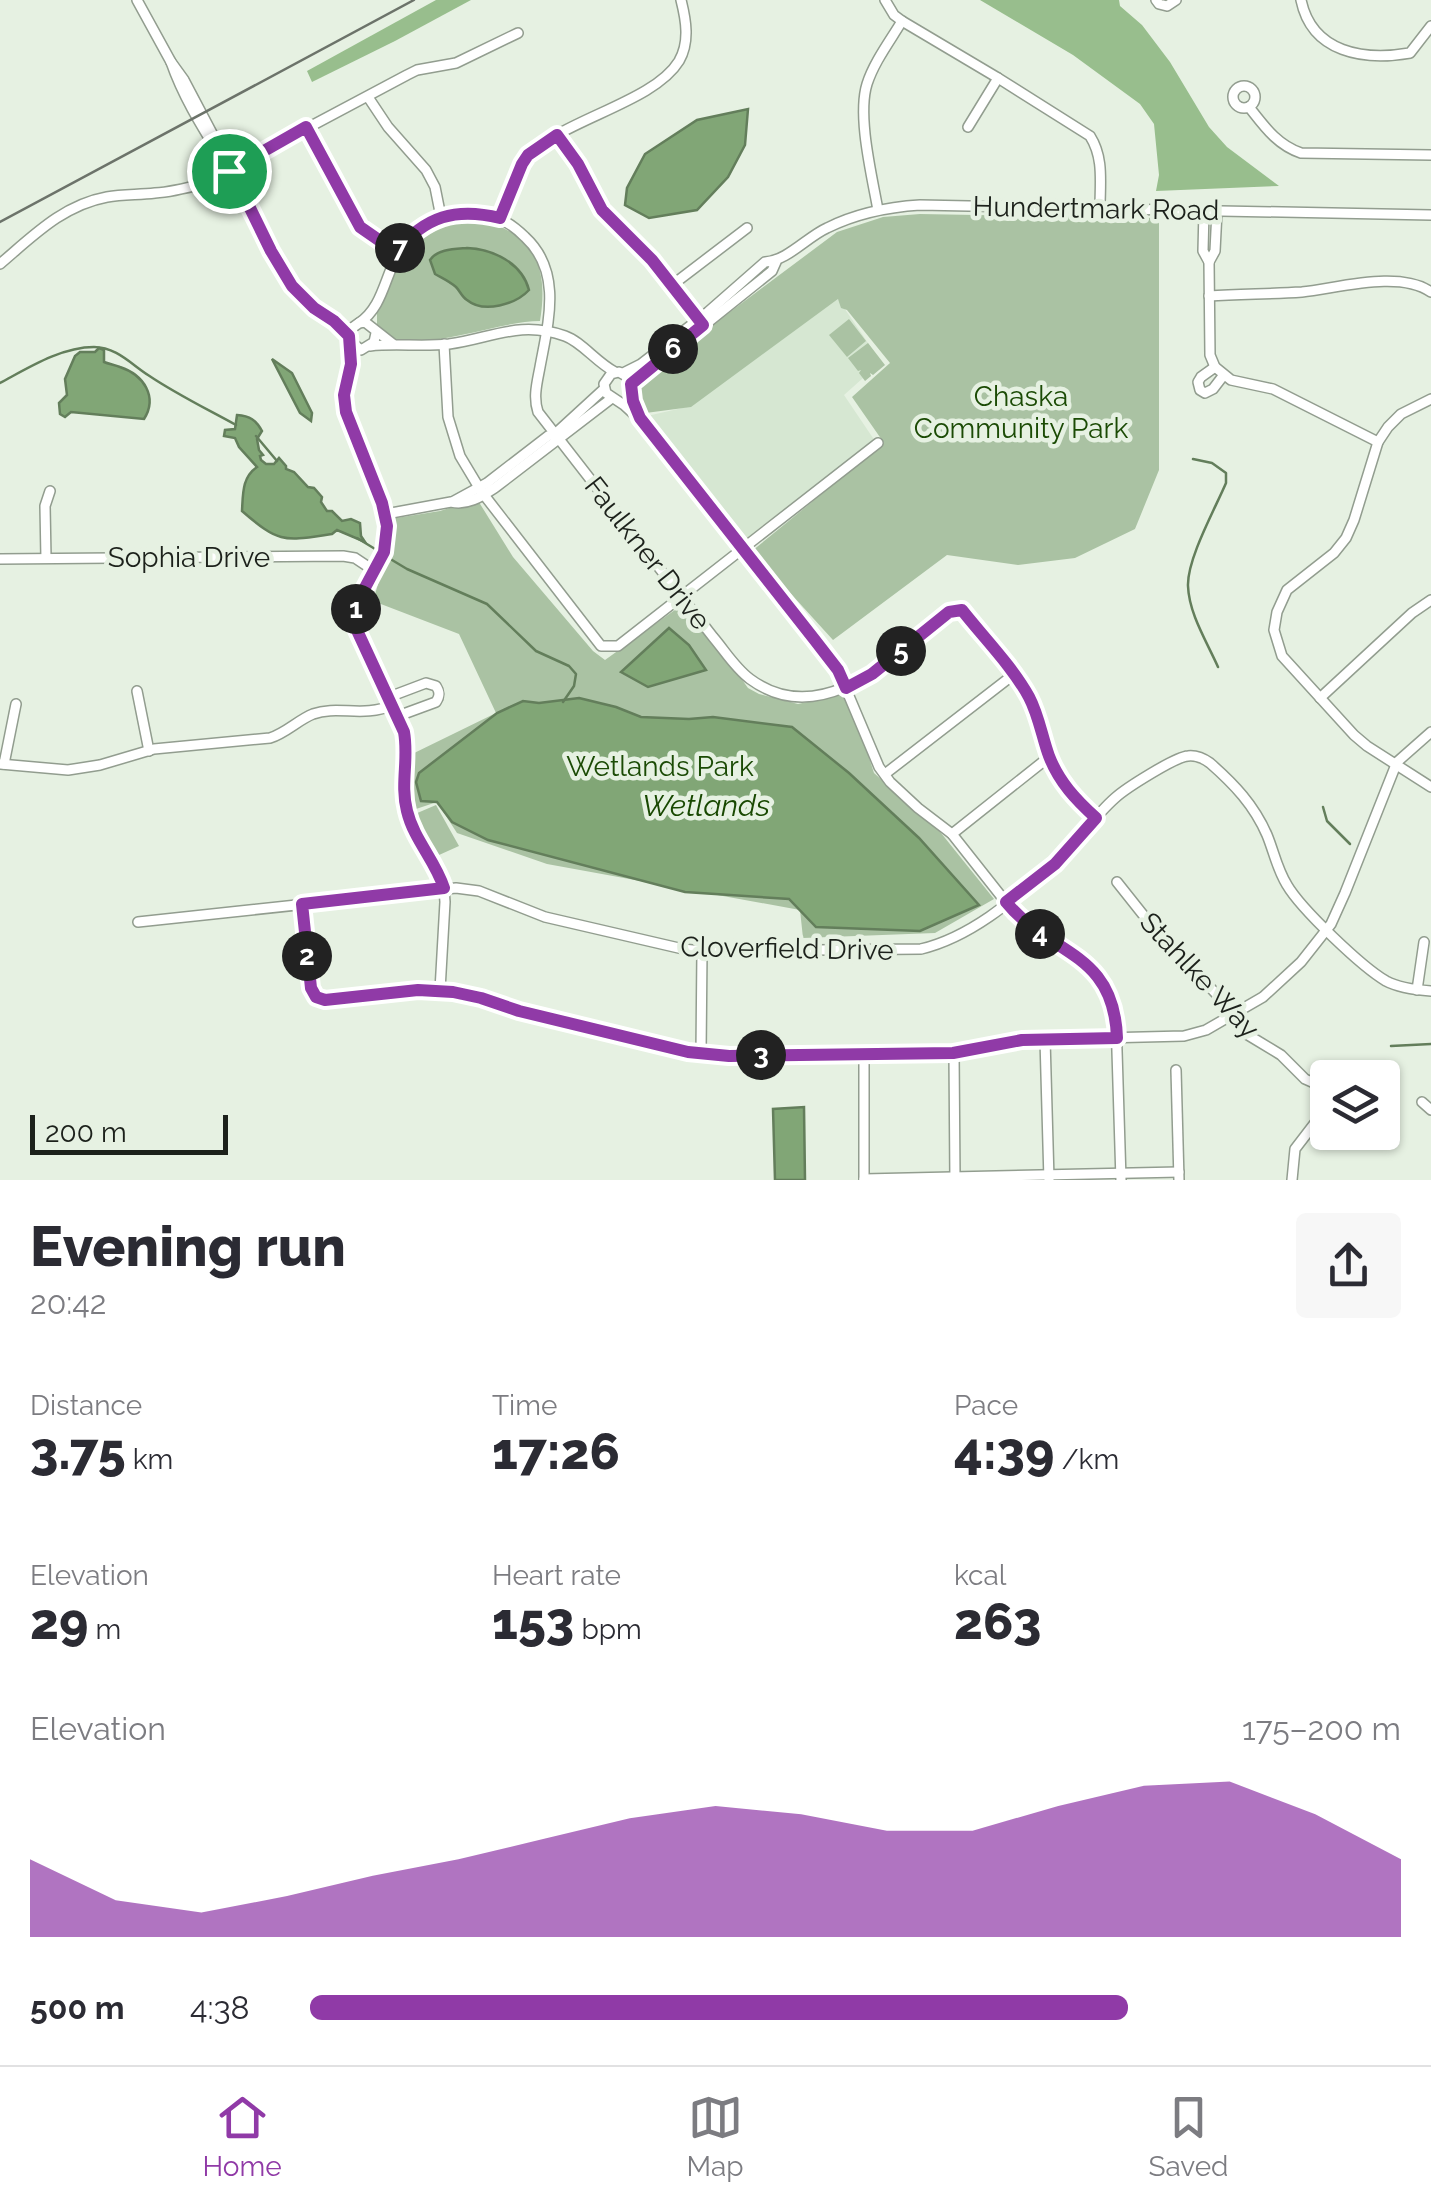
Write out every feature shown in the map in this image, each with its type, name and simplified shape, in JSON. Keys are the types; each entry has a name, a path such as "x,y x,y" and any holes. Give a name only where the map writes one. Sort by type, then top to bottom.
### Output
{"street":[{"path":"137,0 196,116 292,286 334,321 356,348 444,344 511,329 547,330 570,338 597,362 628,377 640,418"},
{"path":"500,218 528,155 557,135 643,91 679,61 686,32 681,0"},
{"path":"885,0 902,21 1090,136 1098,149 1100,208"},
{"path":"1156,0 1167,6 1176,0"},
{"path":"1302,0 1310,27 1319,37 1348,52 1385,57 1410,52 1431,26"},
{"path":"878,210 864,123 864,96 871,74 902,21"},
{"path":"0,264 68,211 111,196 177,191 202,184 417,70 456,63 518,33"},
{"path":"968,128 998,78"},
{"path":"368,97 388,128 426,170 435,186 441,217"},
{"path":"1250,107 1270,134 1301,153 1431,155"},
{"path":"306,127 360,227 396,252"},
{"path":"557,135 578,164 602,210 638,245 701,322"},
{"name":"Hundertmark Road","path":"701,322 772,271 776,262 827,228 878,210 920,205 1431,214"},
{"path":"1204,211 1210,355 1215,367 1239,384 1274,389 1378,442"},
{"path":"1209,262 1215,251 1216,212"},
{"path":"351,364 374,342 375,307 396,252 416,232 441,217 457,213 500,218 530,242 547,272 551,307 547,330"},
{"path":"671,286 747,228"},
{"path":"1209,296 1300,292 1397,281 1431,292"},
{"path":"375,307 357,324 350,339 351,364 344,395 346,412 386,514 387,532 384,552 360,597 355,626 398,716 407,746 403,788 407,812 444,888 440,990"},
{"path":"334,321 371,325 395,345"},
{"path":"557,435 604,386 608,376 641,364 701,322"},
{"path":"386,514 451,502 481,491 548,436 557,435 614,399 625,398 631,387 701,322"},
{"name":"Faulkner Drive","path":"547,330 535,400 538,412 738,669 763,687 802,697 846,688"},
{"path":"444,344 448,417 458,451 481,491 600,646 618,646 878,443"},
{"path":"597,362 604,386 614,399 640,418 838,670 879,767 918,808 952,834 1028,926 1075,954 1096,975 1116,1019 1120,1177"},
{"path":"1215,367 1201,377 1200,390 1214,390 1223,376"},
{"path":"1431,398 1401,414 1388,427 1378,442 1346,538 1334,553 1287,590 1274,630 1282,656 1354,735 1431,787"},
{"path":"46,558 46,506 50,491"},
{"name":"Sophia Drive","path":"0,559 343,556 355,558 374,570"},
{"path":"1320,698 1431,600"},
{"path":"846,688 872,674 949,612 964,606 1034,708 1049,756 1067,790 1096,818"},
{"path":"885,774 1012,674"},
{"path":"16,704 2,764 68,770 149,750 270,738 310,715 373,712 426,683 436,686 436,702 398,716"},
{"path":"137,691 149,750"},
{"path":"302,904 311,988 316,997 325,1000 440,990 688,1052 729,1056 954,1053 1022,1040 1184,1036 1206,1030 1234,1014 1277,986 1301,962 1327,929 1345,893 1396,764 1431,732"},
{"path":"952,834 1049,756"},
{"name":"Cloverfield Drive","path":"138,922 444,888 478,891 545,917 664,946 702,951 921,949 964,934 1055,864 1115,798 1176,760 1190,756 1204,758 1251,806 1288,888 1304,907 1387,982 1417,990"},
{"name":"Stahlke Way","path":"1117,882 1248,1034 1281,1055 1310,1081"},
{"path":"1424,942 1417,990 1431,991"},
{"path":"700,1053 702,951"},
{"path":"1045,1039 1048,1178"},
{"path":"954,1053 955,1179"},
{"path":"864,1054 864,1179 1179,1176 1176,1070"},
{"path":"1422,1102 1431,1110"},
{"name":"Stahlke Way","path":"1292,1180 1295,1149 1310,1129"}],"shaded area":[{"path":"436,0 471,0 312,82 307,71"},
{"path":"980,0 1119,0 1120,6 1142,25 1170,62 1209,127 1227,147 1279,186 1156,191 1159,175 1154,124 1140,104 1073,55"},
{"path":"838,299 881,362 844,395 875,441 745,541 647,416 691,406"}],"green space":[{"name":"Chaska Community Park","path":"920,214 1159,218 1159,470 1135,529 1075,558 1018,565 947,555 833,640 752,551 884,443 852,397 890,363 847,310 841,308 838,299 691,407 638,414 635,383 837,232 883,217"},
{"path":"471,216 508,231 531,252 542,281 540,321 434,340 393,338 377,331 377,308 398,256 418,232 447,218"},
{"path":"849,319 866,341 847,357 829,335"},
{"path":"868,343 885,365 873,375 870,373 865,381 861,370 848,358"},
{"name":"Wetlands","path":"477,499 513,557 605,660 686,602 748,688 798,704 848,693 874,773 941,833 994,899 935,933 803,938 800,910 547,864 457,833 437,802 407,812 406,757 496,713 459,634 373,601 392,537 390,519 440,511"},
{"path":"436,805 459,846 439,855 415,814"}],"water":[{"path":"748,109 745,145 728,177 697,210 649,218 625,205 627,188 645,154 697,120"},
{"path":"467,248 505,259 520,272 529,290 499,306 482,306 467,300 456,287 435,274 430,260 442,252"},
{"path":"104,350 104,362 142,381 150,403 144,419 60,414 59,403 67,395 65,379 75,356"},
{"path":"272,359 292,373 312,413 311,421 300,413"},
{"path":"237,415 252,419 262,431 257,439 261,460 274,464 279,458 286,469 314,488 327,511 342,521 360,523 365,542 337,530 332,534 283,538 265,530 242,511 246,481 257,467 235,438 224,436 225,430 235,429"},
{"path":"669,628 689,645 706,670 648,687 621,672"},
{"name":"Wetlands","path":"579,698 641,717 713,717 792,727 919,838 979,905 920,931 816,927 789,899 685,892 488,840 452,822 437,802 421,801 416,782 419,773 497,713 523,701"},
{"path":"804,1107 805,1180 775,1180 773,1109"}],"waterway":[{"path":"0,383 57,354 102,348 236,425"},
{"path":"256,436 277,461"},
{"path":"1193,459 1212,463 1226,473 1226,483 1192,562 1188,586 1195,617 1218,667"},
{"path":"357,538 380,552"},
{"path":"387,557 487,604 536,651 569,666 576,674 574,686 563,702"},
{"path":"1323,807 1327,821 1350,844"},
{"path":"1391,1046 1431,1044"}],"railway":[{"path":"0,222 414,0"}],"route":[{"path":"306,127 360,227 396,252 416,232 441,217 472,212 500,218 528,155 557,135 578,164 602,210 652,260 703,325 631,384 640,418 838,670 846,688 872,674 949,612 962,610 1022,686 1040,722 1059,777 1096,818 1055,864 1006,902 1028,926 1075,954 1096,975 1112,1005 1117,1038 1022,1040 953,1053 729,1056 694,1054 453,992 418,990 325,1000 316,997 311,988 302,904 444,888 407,812 403,788 407,746 404,732 355,626 360,597 384,552 387,526 386,514 346,412 344,395 351,364 349,336 292,286 229,171 306,127"}],"park label":[{"name":"Wetlands Park","path":"660,766"}]}
